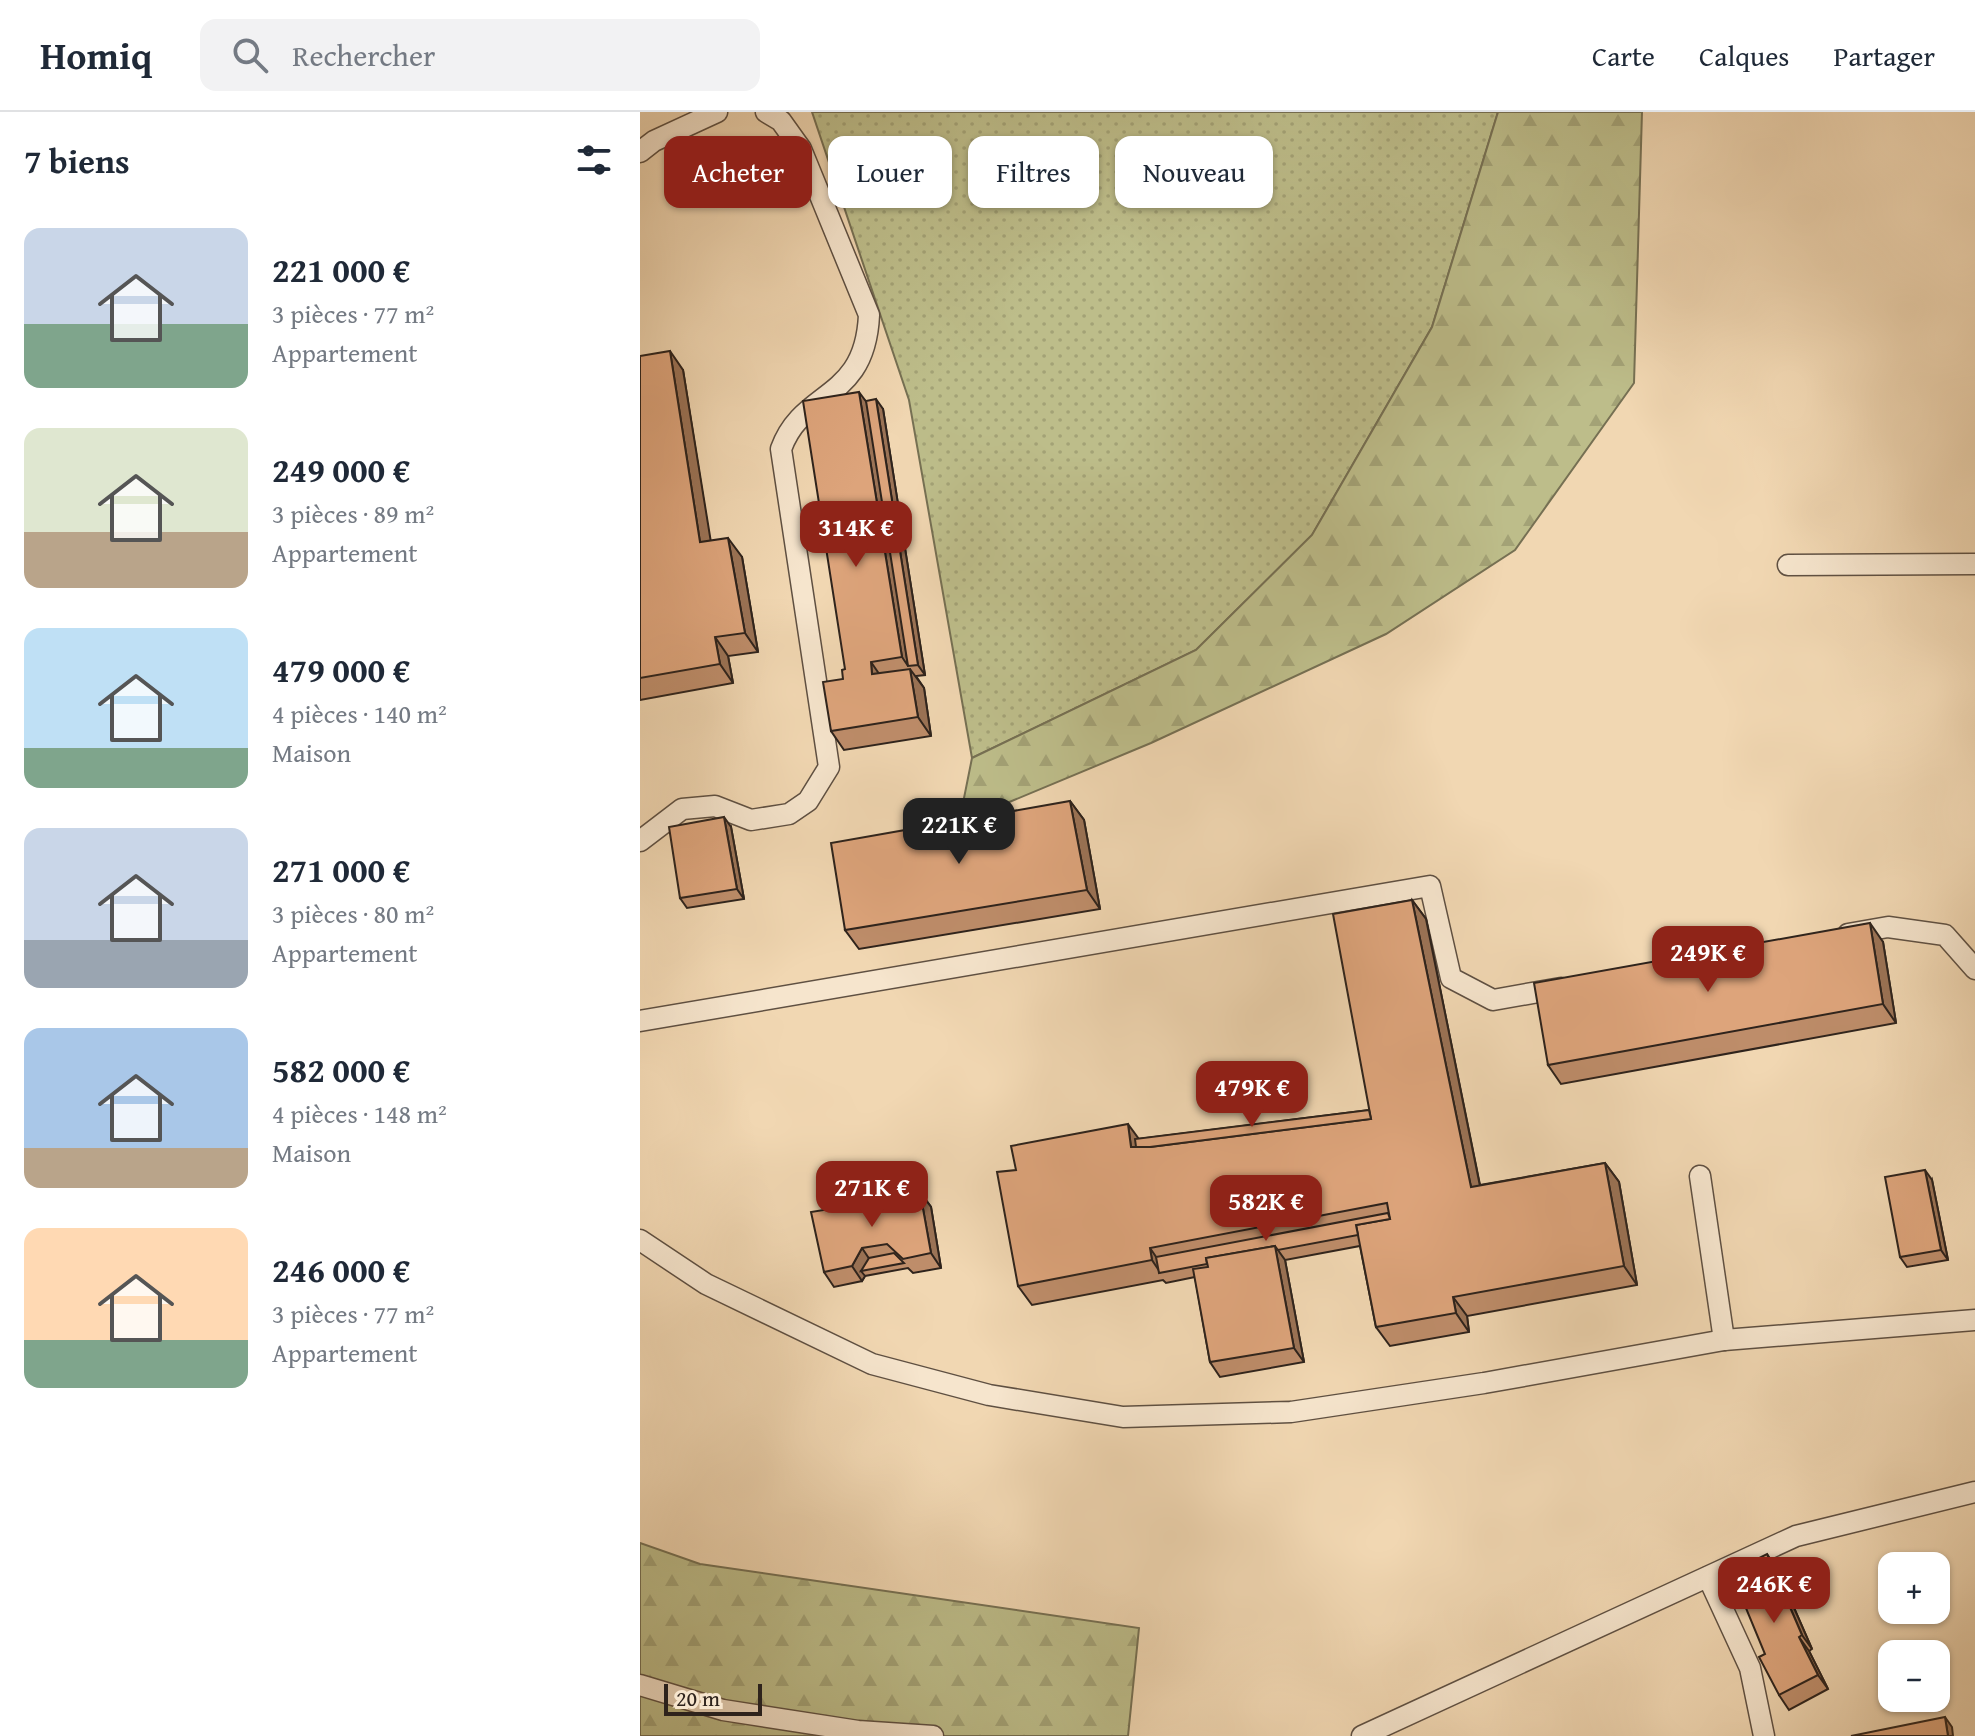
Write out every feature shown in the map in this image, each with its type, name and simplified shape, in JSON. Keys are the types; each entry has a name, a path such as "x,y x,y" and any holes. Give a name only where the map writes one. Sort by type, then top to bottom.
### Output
{"lane":[{"path":"640,152 654,141 717,112"},
{"path":"640,841 682,809 715,806 751,820 789,814 808,801 829,767 781,449 788,428 854,372 868,343 869,315 801,149 781,121 766,112"},
{"path":"1788,565 1975,564"},
{"path":"640,1021 1430,886 1451,978 1493,1000 1584,983"},
{"path":"1827,938 1888,927 1945,935 1975,969"},
{"path":"1700,1176 1724,1340"},
{"path":"640,1240 706,1284 872,1364 989,1395 1123,1417 1291,1412 1484,1383 1724,1340 1975,1320"},
{"path":"1362,1736 1796,1536 1975,1492"},
{"path":"1708,1577 1750,1668 1764,1736"},
{"path":"640,1685 723,1710 858,1731 933,1736"}],"green space":[{"path":"812,112 1498,112 1432,327 1312,535 1196,650 972,758 909,400 844,208 952,208 952,136 828,136 828,160"},
{"path":"1498,112 1642,112 1634,383 1515,550 1386,634 1151,743 959,823 972,758 1196,650 1312,535 1432,327"},
{"path":"640,1543 700,1564 1139,1628 1128,1736 640,1736"}],"building":[{"path":"670,351 700,542 728,538 745,633 715,637 720,664 640,678 640,356"},
{"path":"859,392 902,657 871,662 872,674 910,669 918,717 831,731 823,682 843,679 842,670 845,669 803,401"},
{"path":"876,399 918,665 908,666 866,401"},
{"path":"1070,801 1087,890 845,930 831,843"},
{"path":"724,817 737,889 680,898 669,827"},
{"path":"1412,900 1471,1187 1605,1163 1624,1266 1453,1297 1456,1313 1376,1327 1356,1225 1390,1219 1387,1203 1150,1248 1152,1260 1018,1286 997,1172 1016,1170 1011,1146 1128,1124 1131,1147 1150,1147 1371,1119 1333,914"},
{"path":"1870,923 1883,1004 1548,1065 1534,983"},
{"path":"1369,1110 1371,1119 1136,1147 1135,1139"},
{"path":"1925,1170 1941,1250 1900,1257 1885,1177"},
{"path":"889,1191 890,1198 920,1192 931,1253 903,1259 887,1244 862,1248 852,1266 824,1272 811,1212 873,1202 872,1194"},
{"path":"1388,1213 1390,1219 1356,1225 1358,1235 1278,1250 1275,1246 1206,1258 1207,1264 1159,1273 1156,1257"},
{"path":"1275,1246 1294,1348 1210,1362 1193,1269 1208,1267 1206,1258"},
{"path":"894,1253 904,1263 861,1271 869,1258"},
{"path":"1767,1554 1802,1635 1799,1637 1818,1675 1779,1695 1759,1657 1765,1654 1731,1572"},
{"path":"1945,1717 1948,1736 1851,1736"}]}
